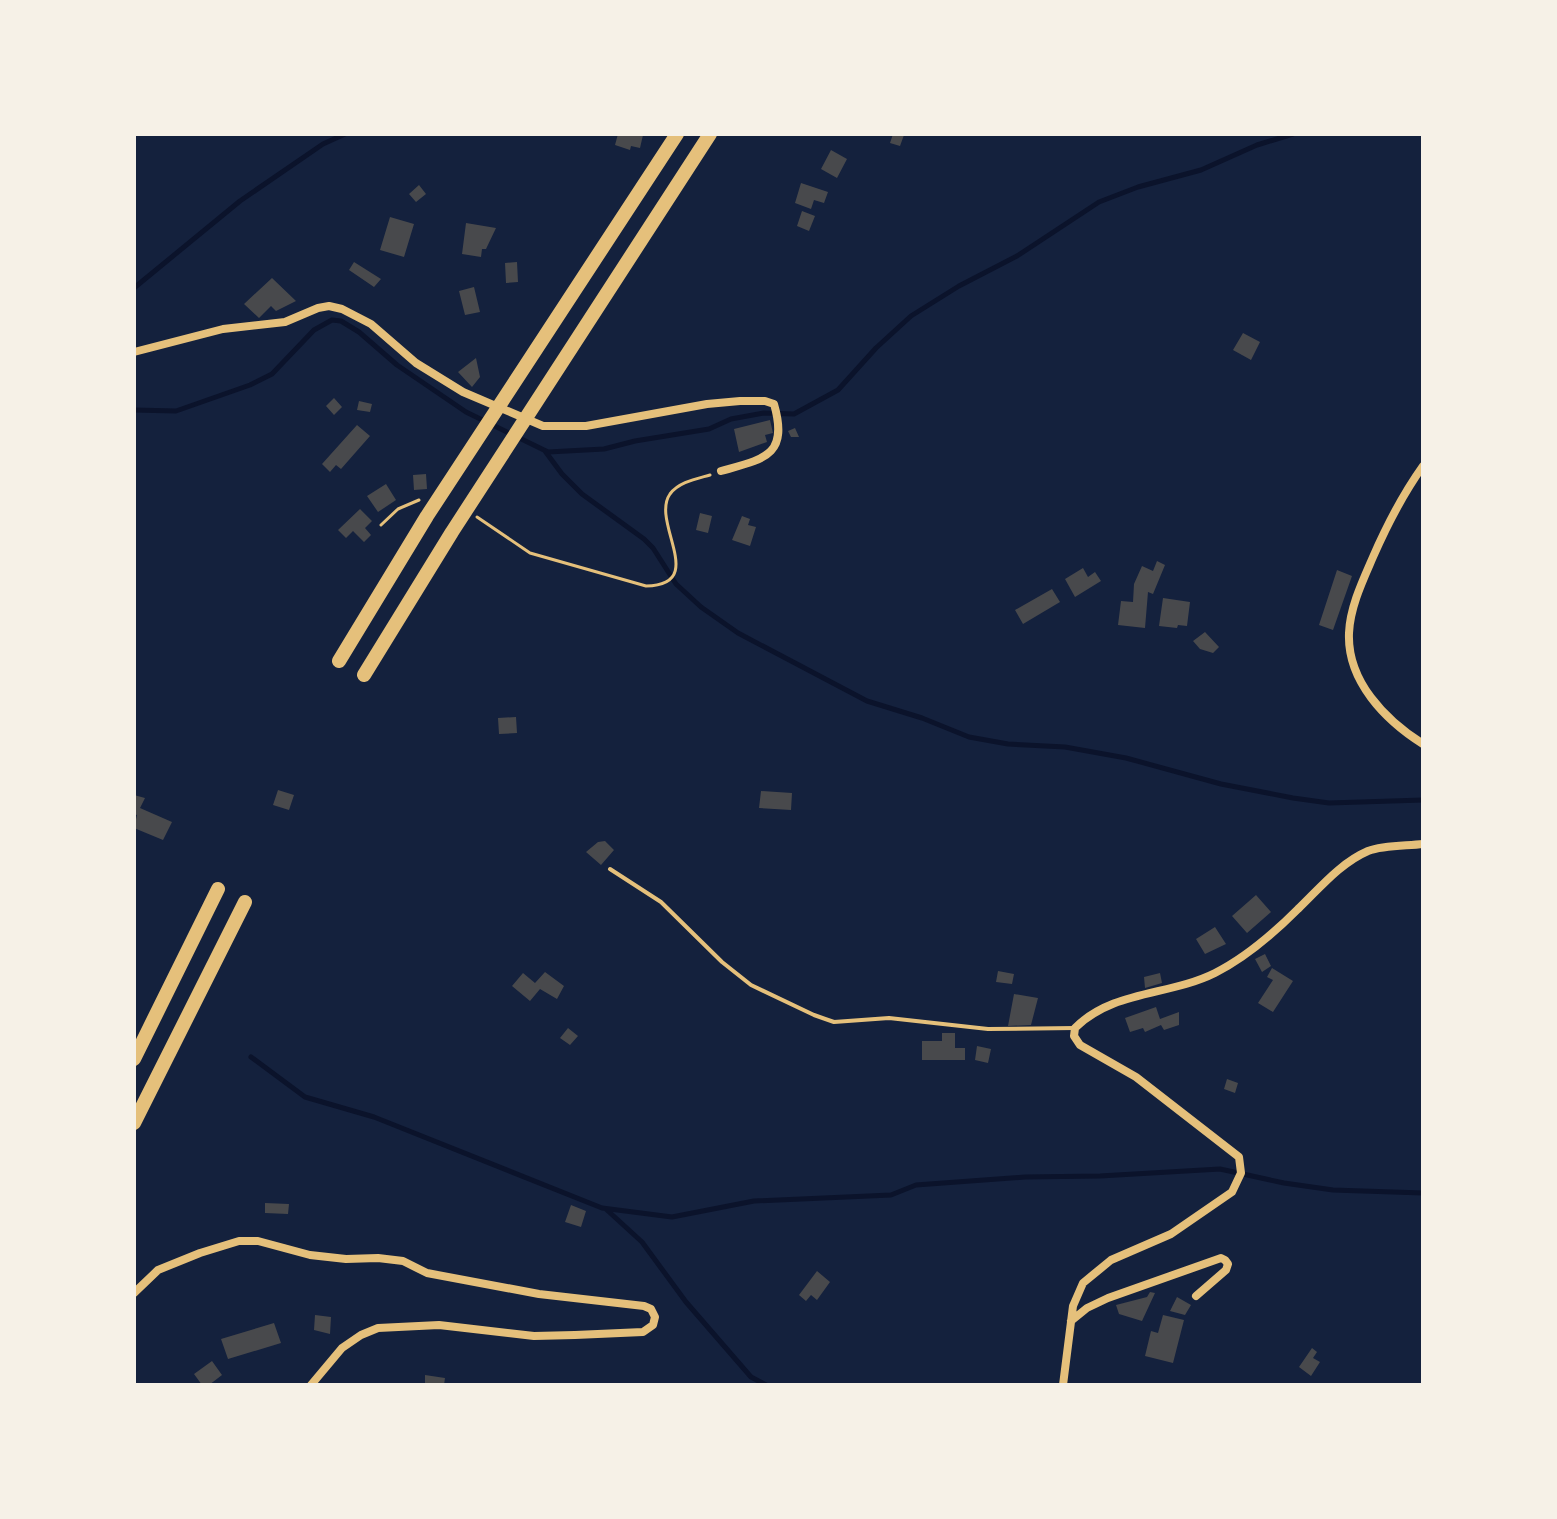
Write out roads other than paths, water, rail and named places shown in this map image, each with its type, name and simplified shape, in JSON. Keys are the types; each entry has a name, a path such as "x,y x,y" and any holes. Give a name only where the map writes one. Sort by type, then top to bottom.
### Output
{"highway":[{"path":"339,661 427,516 677,134"},
{"path":"364,675 452,532 710,134"},
{"path":"134,1059 218,889"},
{"path":"134,1123 245,902"}],"street":[{"path":"134,352 223,329 285,322 329,306 371,324 416,363 463,392 543,426 586,426 707,404 740,401 774,404 778,418 778,441 770,454 721,471"},
{"path":"1423,466 1390,519 1370,564 1356,600 1349,644 1352,660 1378,709 1395,726 1423,744"},
{"path":"1063,1385 1073,1306 1083,1283 1111,1260 1171,1234 1232,1192 1241,1173 1239,1157 1136,1077 1080,1045 1074,1036 1075,1028 1097,1009 1216,973 1296,912 1335,873 1370,850 1423,844"},
{"path":"134,1293 158,1270 239,1241 258,1241 310,1255 403,1261 427,1273 539,1294 644,1306 651,1309 655,1317 653,1325 643,1332 575,1335 534,1336 439,1325 378,1328 342,1348 311,1385"},
{"path":"1070,1322 1087,1308 1108,1298 1221,1258 1225,1260 1228,1264 1226,1270 1196,1296"}],"lane":[{"path":"610,869 661,902 722,962 751,985 834,1022 889,1018 988,1029 1075,1028"}],"waterway":[{"path":"134,288 240,201 323,144 345,134"},
{"path":"134,410 176,411 250,385 272,374 314,330 332,320 341,321 359,332 397,365 466,412 548,452 604,449 709,429 731,419 764,413 794,414 838,390 876,348 911,316 959,286 1017,256 1099,202 1138,187 1201,170 1257,145 1293,134"},
{"path":"545,451 582,494 644,539 676,584 701,607 738,633 867,701 969,737 1008,744 1065,747 1126,758 1221,784 1293,798 1329,803 1423,800"},
{"path":"251,1057 305,1097 374,1117 602,1208 672,1217 754,1201 891,1195 916,1185 1220,1169 1333,1190 1423,1193"},
{"path":"607,1210 642,1242 686,1302 751,1377 766,1385"}]}
